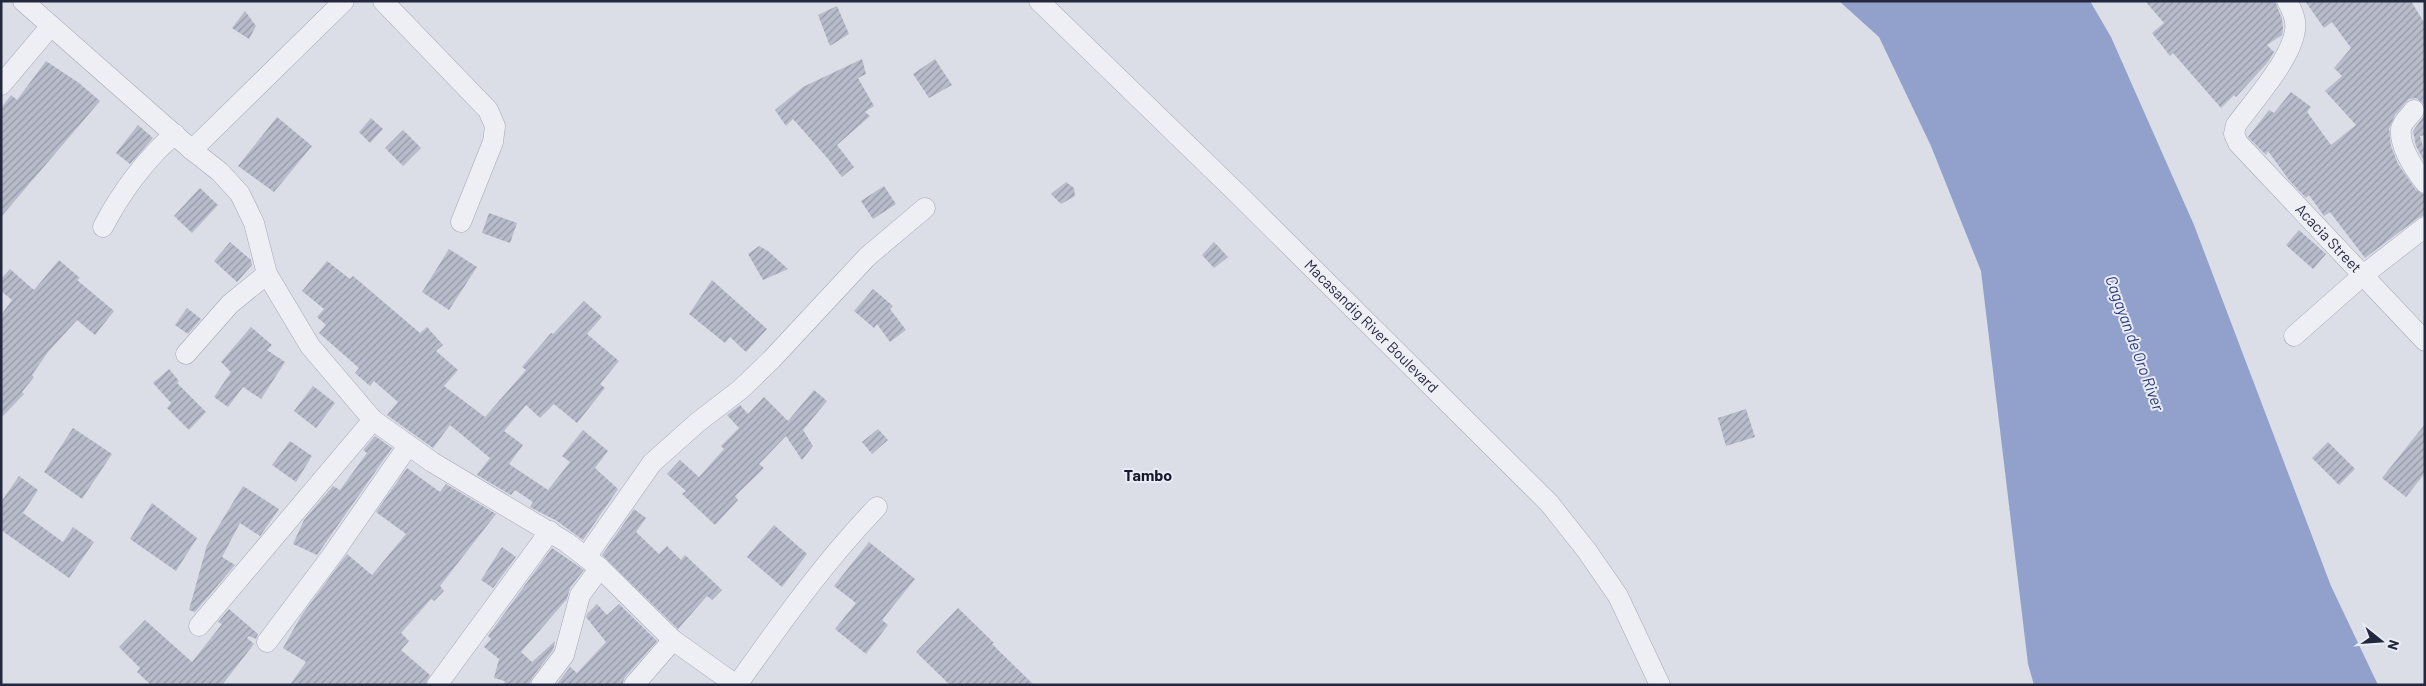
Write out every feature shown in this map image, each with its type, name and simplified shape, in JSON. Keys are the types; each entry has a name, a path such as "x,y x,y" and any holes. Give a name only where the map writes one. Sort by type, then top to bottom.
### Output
{"street":[{"path":"23,1 50,28 220,172 240,194 254,224 267,274 310,346 373,420 408,446 459,479 550,531 593,563 672,640 736,685 796,601 831,558 877,507"},
{"path":"192,150 344,1"},
{"path":"383,1 488,110 495,126 493,142 461,222"},
{"name":"Macasandig River Boulevard","path":"1039,1 1262,218 1549,503 1588,551 1618,596 1660,685"},
{"name":"Acacia Street","path":"2287,1 2295,21 2294,39 2281,63 2236,125 2234,134 2238,143 2425,342"},
{"path":"1,85 50,28"},
{"path":"2414,110 2403,123 2401,136 2406,151 2425,183"},
{"path":"103,227 114,207 155,153 175,134"},
{"path":"541,685 564,655 580,595 593,563 652,463 698,422 741,389 772,359 868,257 925,208"},
{"path":"2294,336 2362,276 2425,227"},
{"path":"186,354 230,304 267,274"},
{"path":"200,626 373,420"},
{"path":"267,642 333,554 408,446"},
{"path":"437,685 550,531"},
{"path":"634,685 672,640"}],"water":[{"name":"Cagayan de Oro River","path":"1839,1 2090,1 2111,37 2194,225 2331,586 2378,685 2034,685 2028,664 1981,271 1931,146 1879,37"}],"building":[{"path":"2145,1 2275,1 2282,19 2282,35 2267,45 2274,52 2268,62 2236,97 2234,95 2221,108 2173,53 2170,56 2152,33 2164,23"},
{"path":"2305,1 2411,1 2425,24 2425,105 2416,98 2409,99 2395,115 2389,129 2391,146 2398,164 2416,190 2425,195 2425,215 2418,218 2365,258 2330,212 2324,216 2309,195 2306,198 2289,180 2268,151 2266,155 2248,137 2269,110 2274,113 2291,92 2311,107 2307,112 2331,145 2356,125 2325,91 2342,76 2334,68 2351,48 2332,22 2324,28"},
{"path":"837,6 849,34 830,46 818,15"},
{"path":"245,11 256,26 249,39 232,28"},
{"path":"862,59 866,74 858,78 874,106 865,112 870,116 837,145 854,167 842,177 793,119 786,126 775,110 803,87"},
{"path":"935,59 952,85 929,98 913,74"},
{"path":"46,61 79,83 100,101 1,217 1,108 11,95 17,100"},
{"path":"2425,114 2425,135 2420,136 2425,153 2424,161 2416,146 2413,131"},
{"path":"277,117 312,146 274,192 238,166"},
{"path":"371,118 383,129 370,143 359,132"},
{"path":"138,125 153,138 130,164 116,153"},
{"path":"403,130 421,148 403,166 385,148"},
{"path":"1066,182 1074,188 1075,196 1061,204 1051,194"},
{"path":"884,186 896,204 873,219 861,201"},
{"path":"200,188 218,205 192,233 174,216"},
{"path":"489,213 517,223 510,243 482,233"},
{"path":"2299,230 2326,254 2313,269 2286,245"},
{"path":"230,242 251,260 252,265 237,282 214,261"},
{"path":"1214,242 1228,257 1214,268 1202,255"},
{"path":"759,246 768,251 788,269 763,280 748,254"},
{"path":"449,249 477,267 449,310 422,292"},
{"path":"59,260 80,278 77,280 114,311 95,335 77,320 48,352 32,375 34,377 22,392 24,394 1,418 1,315 12,300 1,291 1,279 10,269 34,290"},
{"path":"327,261 350,279 353,276 420,333 427,327 443,345 436,351 458,370 444,386 485,417 526,370 522,367 551,333 553,334 584,301 602,317 587,334 619,361 600,384 605,388 577,423 554,404 540,418 526,405 504,431 523,445 509,464 548,490 570,462 562,456 583,430 608,451 595,468 618,489 583,540 557,521 530,507 533,502 515,490 511,495 477,475 490,458 450,425 433,448 387,415 398,402 374,381 370,386 355,373 359,368 319,333 326,325 317,317 324,309 302,291"},
{"path":"712,280 767,329 746,352 730,337 725,343 689,314"},
{"path":"873,289 893,306 890,309 906,330 890,342 877,324 874,328 854,311"},
{"path":"187,308 201,319 188,334 175,325"},
{"path":"251,327 272,345 267,350 285,362 261,399 243,387 228,407 214,397 231,372 221,362"},
{"path":"169,369 179,381 177,383 206,412 189,430 167,408 171,403 153,383"},
{"path":"313,386 335,403 316,428 294,411"},
{"path":"814,390 827,401 803,430 813,446 802,460 786,436 759,464 764,468 735,496 738,500 715,525 682,494 686,491 667,474 680,460 699,477 724,449 721,446 739,428 727,415 740,405 748,414 764,397 788,421"},
{"path":"1746,409 1755,437 1726,446 1718,418"},
{"path":"2425,424 2425,473 2406,497 2382,478"},
{"path":"73,428 112,454 82,499 44,472"},
{"path":"878,429 888,440 872,454 862,442"},
{"path":"375,436 392,448 317,555 293,544 304,520 333,486 340,490 367,453 363,450"},
{"path":"290,441 312,456 296,482 272,465"},
{"path":"2328,442 2355,469 2339,485 2312,458"},
{"path":"407,468 440,492 446,484 496,514 440,586 444,591 434,601 431,599 401,633 409,641 401,650 430,675 425,685 290,685 306,662 283,648 301,616 347,554 372,575 406,534 376,512"},
{"path":"19,476 38,490 23,513 63,542 73,527 94,542 69,578 1,530 1,502"},
{"path":"243,486 279,509 260,536 240,523 222,557 235,565 195,612 189,610 207,545"},
{"path":"152,503 197,538 176,571 130,539"},
{"path":"634,509 646,518 636,532 659,554 667,546 681,560 685,555 722,590 712,600 707,596 678,629 602,555"},
{"path":"774,525 807,554 782,587 747,557"},
{"path":"869,542 915,579 882,620 888,625 866,654 835,629 856,603 834,586"},
{"path":"502,547 516,557 493,588 481,580"},
{"path":"552,548 584,570 570,588 567,599 521,652 532,662 555,641 553,650 529,685 504,685 505,681 494,678 499,659 484,647 491,639 488,636"},
{"path":"597,604 607,615 619,604 657,641 625,677 622,685 556,685 570,667 577,673 606,642 586,617"},
{"path":"958,608 1034,685 950,685 916,652"},
{"path":"229,609 258,634 256,639 249,636 247,638 254,644 222,685 151,685 137,672 140,668 119,647 145,620 192,662 222,624 218,622"}],"district":[{"name":"Tambo","path":"1148,475"}]}
